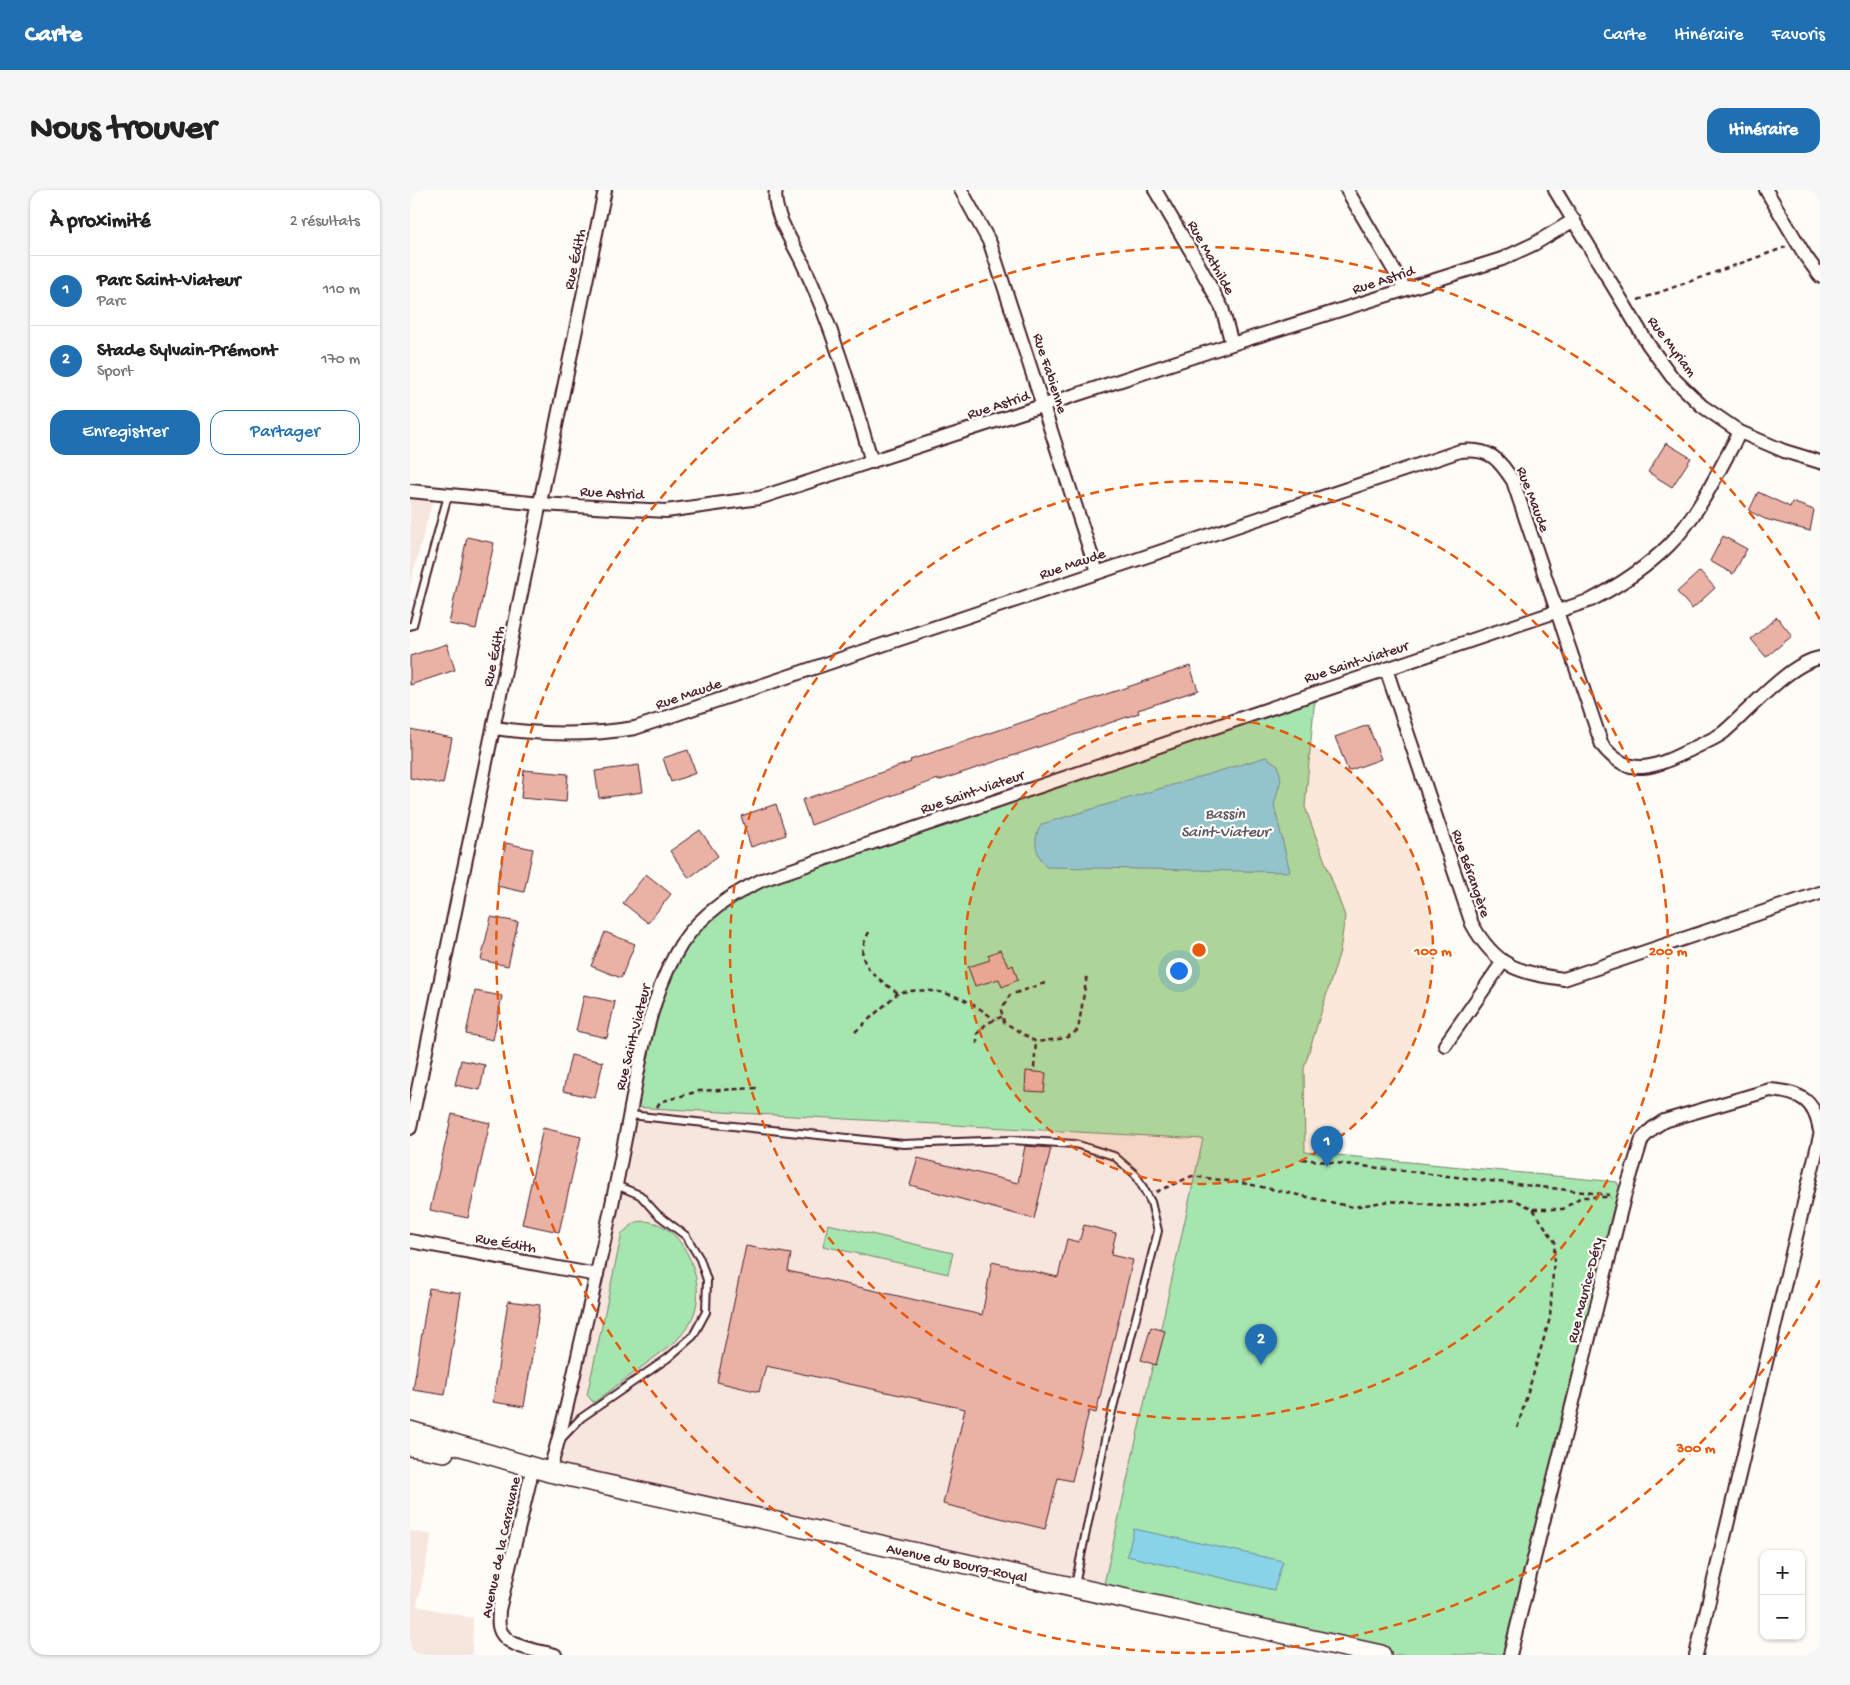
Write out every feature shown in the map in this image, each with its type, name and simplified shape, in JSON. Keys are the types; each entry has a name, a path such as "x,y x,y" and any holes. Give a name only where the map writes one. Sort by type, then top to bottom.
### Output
{"main road":[{"name":"Avenue du Bourg-Royal","path":"410,1431 541,1470"},
{"name":"Avenue du Bourg-Royal","path":"410,1446 541,1470 1381,1655"}],"street":[{"name":"Rue Édith","path":"410,1128 495,728 605,190"},
{"path":"776,190 776,208 816,292 839,351 872,462"},
{"name":"Rue Fabienne","path":"961,190 990,243 1045,406 1097,572"},
{"name":"Rue Mathilde","path":"1155,190 1222,308 1232,344"},
{"path":"1347,190 1405,288"},
{"name":"Rue Myriam","path":"1555,190 1648,344 1672,377 1702,406 1740,432 1784,451 1820,462"},
{"path":"1766,190 1797,243 1820,276"},
{"name":"Rue Astrid","path":"410,491 448,493 541,504 666,511 759,498 1405,288 1502,259 1534,244 1574,220"},
{"name":"Rue Saint-Viateur","path":"541,1470 559,1442 597,1275 648,1029 675,953 702,920 729,897 762,880 1591,600 1646,567 1671,544 1694,512 1740,432"},
{"name":"Rue Maude","path":"495,728 537,734 575,735 635,728 1460,451 1476,449 1490,454 1496,459 1513,481 1556,611"},
{"path":"1556,611 1602,745 1620,764 1633,767 1647,767 1672,758 1722,734 1796,668 1820,658"},
{"name":"Rue Bérangère","path":"1386,669 1472,924 1480,940 1502,963 1540,976 1564,979 1820,893"},
{"path":"1445,1045 1502,963"},
{"name":"Rue Maurice-Déry","path":"1510,1655 1624,1197 1642,1139 1664,1121 1770,1090 1788,1091 1801,1096 1813,1107 1820,1131"},
{"path":"1696,1655 1820,1136"},
{"name":"Rue Édith","path":"410,1241 597,1275"},
{"name":"Avenue de la Caravane","path":"541,1470 500,1610 498,1626 505,1639 516,1645 555,1655"}],"lane":[{"path":"410,626 413,625 448,493"},
{"path":"630,1115 903,1144 1011,1140 1076,1144 1114,1156 1136,1175 1148,1196 1158,1231 1106,1435 1075,1588"},
{"path":"559,1442 581,1418 668,1358 693,1336 706,1312 707,1280 700,1259 686,1236 658,1214 640,1195 616,1186"}],"path":[{"path":"1624,305 1797,243"},
{"path":"869,932 862,948 867,965 879,980 898,993"},
{"path":"1045,983 1010,995 1001,1010 1004,1022 1036,1042 1066,1038 1078,1030 1087,975"},
{"path":"855,1032 898,993 917,989 947,994 972,1002 995,1020"},
{"path":"977,1044 977,1034 986,1024 1003,1016"},
{"path":"1034,1068 1036,1042"},
{"path":"651,1117 660,1102 699,1091 758,1088"},
{"path":"1302,1159 1624,1197"},
{"path":"1148,1196 1192,1176 1248,1184 1352,1207 1389,1201 1450,1206 1515,1200 1533,1209 1563,1209 1582,1197 1624,1197"},
{"path":"1517,1429 1551,1309 1555,1242 1533,1209"}],"shaded area":[{"path":"410,491 435,492 410,585"},
{"path":"632,1107 1204,1139 1102,1593 549,1472"},
{"path":"410,1531 432,1535 417,1606 473,1618 472,1655 410,1655"}],"green space":[{"path":"1318,691 1314,707 1305,807 1345,916 1340,951 1304,1068 1305,1152 1617,1182 1624,1197 1510,1655 1381,1655 1102,1593 1203,1139 632,1107 648,1029 675,953 729,897"},
{"path":"636,1222 651,1222 664,1227 676,1237 685,1249 692,1263 696,1279 696,1307 688,1326 674,1343 595,1402 587,1395 622,1233"},
{"path":"828,1224 953,1253 948,1274 823,1246"}],"water":[{"name":"Bassin Saint-Viateur","path":"1266,757 1278,765 1281,779 1274,805 1290,872 1046,867 1037,851 1036,841 1042,824"},
{"path":"1134,1529 1283,1561 1274,1590 1127,1556"}],"building":[{"path":"1666,443 1691,458 1672,487 1648,472"},
{"path":"1758,492 1790,507 1792,502 1814,510 1810,531 1765,519 1749,511"},
{"path":"1723,536 1747,549 1733,574 1710,561"},
{"path":"467,537 494,543 476,629 449,624"},
{"path":"1700,571 1715,588 1692,609 1677,592"},
{"path":"1777,617 1792,636 1766,657 1751,639"},
{"path":"447,644 455,670 410,685 410,656"},
{"path":"1190,666 1198,690 1138,710 1139,713 938,781 938,779 811,825 802,800 911,762 910,760"},
{"path":"1368,725 1381,759 1348,771 1335,737"},
{"path":"410,729 452,738 443,784 410,778"},
{"path":"688,750 696,773 671,782 663,758"},
{"path":"639,765 643,792 599,798 595,771"},
{"path":"524,770 568,774 566,802 521,798"},
{"path":"776,804 786,835 751,847 741,816"},
{"path":"700,830 718,856 689,878 670,851"},
{"path":"506,843 533,849 524,892 497,886"},
{"path":"646,874 671,894 648,923 623,903"},
{"path":"491,917 518,922 508,966 481,960"},
{"path":"605,932 635,944 621,978 591,966"},
{"path":"1000,950 1009,967 1013,965 1018,980 1002,987 999,979 975,986 968,967 990,960 988,955"},
{"path":"475,991 502,996 493,1040 466,1034"},
{"path":"584,995 615,1002 607,1038 576,1031"},
{"path":"571,1055 603,1062 595,1098 563,1091"},
{"path":"461,1060 485,1065 480,1090 455,1085"},
{"path":"1026,1071 1046,1073 1044,1092 1025,1091"},
{"path":"452,1114 490,1123 468,1218 430,1210"},
{"path":"543,1128 581,1137 559,1232 522,1224"},
{"path":"1025,1146 1051,1148 1034,1219 910,1185 918,1158 1018,1183"},
{"path":"1084,1225 1116,1233 1111,1255 1133,1260 1096,1413 1089,1411 1072,1481 1058,1478 1045,1529 943,1504 965,1409 766,1366 759,1392 717,1382 746,1246 791,1254 788,1271 982,1315 992,1262 1058,1277 1067,1239 1079,1242"},
{"path":"429,1288 461,1293 445,1395 413,1390"},
{"path":"508,1301 540,1305 524,1407 493,1402"},
{"path":"1151,1327 1165,1331 1156,1365 1141,1360"}],"place":[{"name":"Parc Saint-Viateur","path":"1327,1167"},
{"name":"Stade Sylvain-Prémont","path":"1261,1365"}]}
